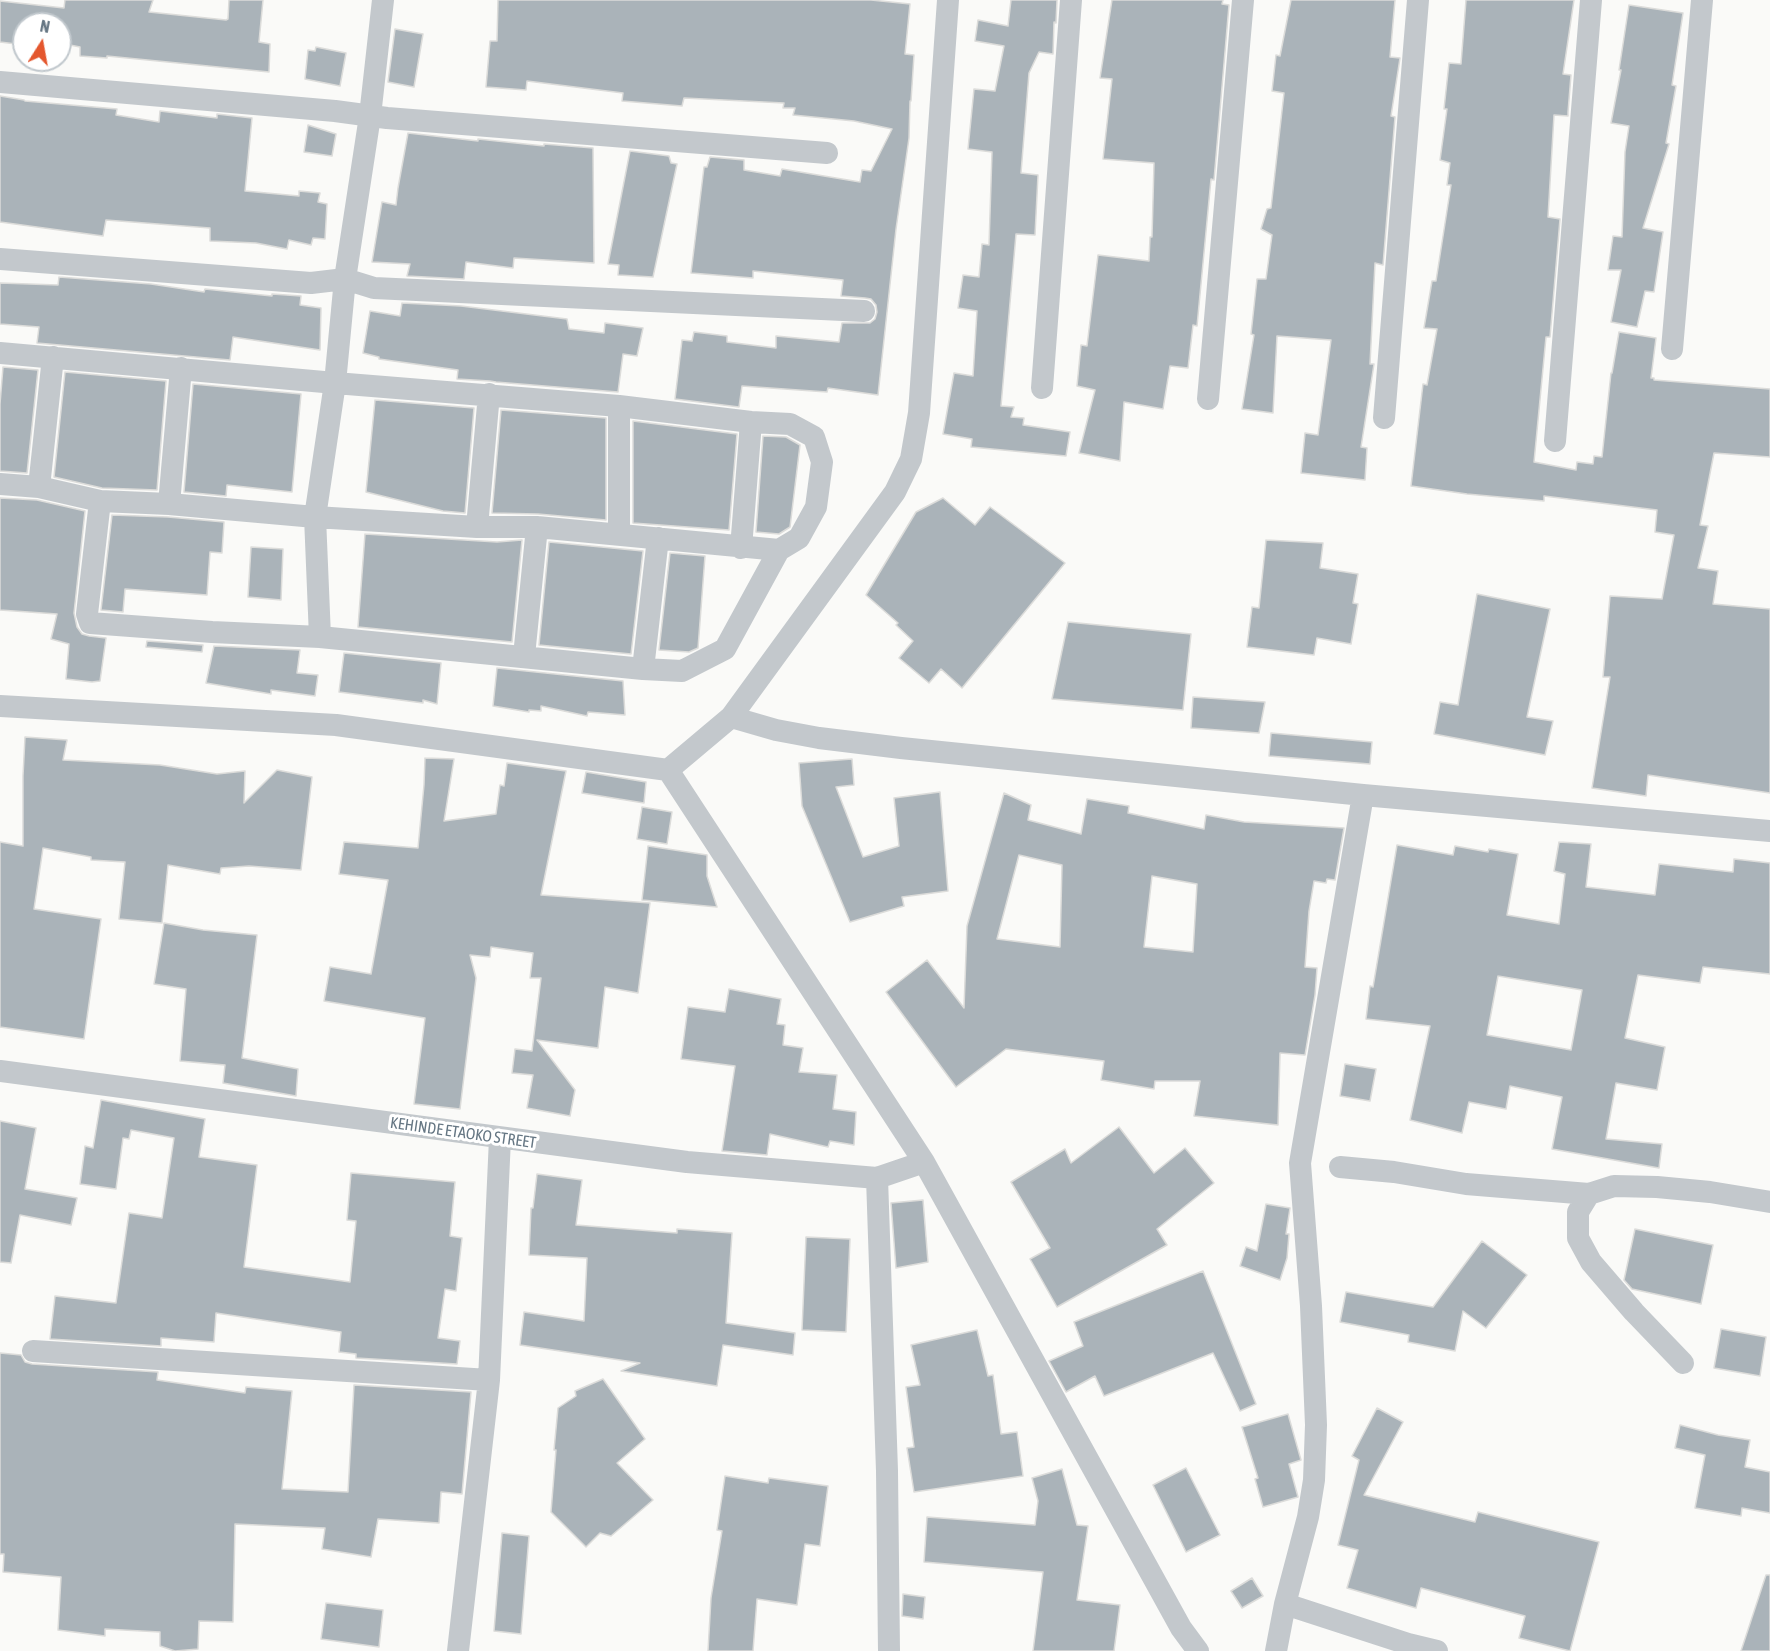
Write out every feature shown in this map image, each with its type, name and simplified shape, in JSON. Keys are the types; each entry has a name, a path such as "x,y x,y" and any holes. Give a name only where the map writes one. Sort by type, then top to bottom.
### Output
{"street":[{"path":"320,637 315,517 335,383 345,279 370,116 383,0"},
{"path":"0,706 336,725 668,770 731,717 895,492 911,459 919,413 948,0"},
{"path":"1042,388 1071,0"},
{"path":"1208,399 1243,0"},
{"path":"1384,418 1418,0"},
{"path":"1555,441 1591,0"},
{"path":"1672,349 1702,0"},
{"path":"0,82 370,116 827,153"},
{"path":"0,258 311,283 345,279 374,288 864,311"},
{"path":"0,353 335,383 489,394 619,406 751,422 790,424 813,438 822,462 816,507 799,538 779,550 725,649 682,671 320,637 90,623 87,614 100,501"},
{"path":"39,487 53,357"},
{"path":"169,504 181,368"},
{"path":"477,526 489,394"},
{"path":"619,406 619,534"},
{"path":"741,548 751,422"},
{"path":"0,484 39,487 100,501 169,504 315,517 537,527 779,550"},
{"path":"524,656 537,527"},
{"path":"643,669 658,538"},
{"path":"731,717 776,730 901,748 1363,795 1770,831"},
{"path":"668,770 924,1162 1181,1628 1198,1651"},
{"path":"1276,1651 1285,1604 1308,1517 1314,1480 1316,1425 1311,1306 1300,1162 1363,795"},
{"name":"KEHINDE ETAOKO STREET","path":"0,1071 687,1162 877,1178 924,1162"},
{"path":"458,1651 489,1380 500,1138"},
{"path":"1340,1167 1394,1172 1466,1184 1589,1194 1614,1186 1657,1187 1710,1192 1770,1202"},
{"path":"877,1178 889,1651"},
{"path":"1589,1194 1578,1212 1578,1238 1591,1262 1683,1364"},
{"path":"33,1351 489,1380"},
{"path":"1285,1604 1409,1647 1437,1651"}],"building":[{"path":"65,0 153,0 149,12 226,20 228,19 229,0 263,0 259,42 270,44 269,72 107,56 107,58 80,56 80,47 72,45 72,12 12,12 12,44 0,42 0,1 64,8"},
{"path":"498,0 871,0 910,4 905,54 914,55 909,138 896,229 878,395 828,388 827,392 742,386 739,407 675,399 682,340 692,341 694,332 727,336 727,342 776,348 776,336 839,342 842,323 870,323 875,319 877,312 876,305 871,299 841,296 843,280 753,271 753,278 691,273 704,167 707,167 710,157 744,160 744,170 780,176 782,169 860,182 862,170 871,171 892,129 854,121 793,115 795,108 783,108 784,103 684,98 682,106 622,101 623,93 527,81 526,90 486,87 490,41 497,41"},
{"path":"1011,0 1057,0 1053,54 1039,52 1029,73 1021,173 1038,175 1035,235 1016,234 1001,406 1014,407 1011,417 1024,418 1023,425 1070,432 1066,456 971,447 972,439 943,434 954,373 973,376 977,311 958,308 963,275 979,277 982,244 989,245 992,152 968,149 974,89 995,91 1004,46 975,41 978,20 1008,26"},
{"path":"1112,0 1223,0 1222,4 1229,5 1214,180 1211,179 1197,326 1193,325 1188,368 1170,366 1163,409 1124,402 1120,461 1079,453 1095,390 1077,386 1081,345 1087,346 1098,255 1149,261 1150,237 1152,237 1154,163 1103,159 1112,79 1100,78"},
{"path":"1291,0 1395,0 1390,57 1400,58 1391,116 1395,117 1383,265 1375,263 1370,364 1374,364 1361,447 1367,448 1365,480 1301,473 1305,433 1318,435 1331,340 1277,336 1273,413 1242,409 1254,335 1251,334 1257,279 1266,279 1272,235 1261,229 1267,209 1271,208 1284,93 1272,91 1276,55 1280,56"},
{"path":"1466,0 1574,0 1563,74 1571,75 1568,116 1554,115 1548,217 1560,219 1550,337 1546,337 1534,462 1576,470 1577,462 1593,464 1594,456 1602,457 1611,373 1619,332 1656,338 1651,378 1654,380 1770,389 1770,457 1714,453 1700,525 1708,526 1698,568 1718,571 1713,604 1770,609 1770,793 1648,775 1646,796 1592,788 1610,677 1603,677 1610,596 1662,599 1674,535 1655,532 1657,510 1544,496 1544,501 1411,486 1423,384 1427,385 1437,329 1424,328 1432,281 1436,281 1451,185 1447,185 1450,163 1440,160 1447,109 1444,109 1449,63 1461,64"},
{"path":"1629,5 1683,13 1672,85 1676,86 1666,143 1669,144 1643,228 1663,232 1654,292 1645,291 1637,327 1611,322 1621,270 1608,270 1613,236 1622,237 1625,152 1629,126 1611,123 1621,70 1619,70"},
{"path":"395,29 423,34 414,87 388,82"},
{"path":"316,47 346,53 340,86 305,79 308,50 315,51"},
{"path":"0,96 25,101 117,109 116,115 159,122 160,111 217,118 217,114 252,118 245,191 299,196 299,191 320,193 318,202 327,204 325,239 313,238 311,245 289,240 287,249 256,243 210,241 210,228 106,220 103,236 0,222"},
{"path":"308,125 336,134 332,156 304,152"},
{"path":"408,133 478,141 478,139 544,146 544,144 593,148 594,263 514,258 513,268 466,262 464,279 407,276 410,264 372,262 382,202 396,205"},
{"path":"630,151 669,156 671,163 677,164 653,277 618,275 619,265 608,264"},
{"path":"59,277 151,284 204,292 205,289 272,296 272,294 301,296 300,305 321,308 320,350 233,337 230,360 37,343 39,327 0,324 0,283 58,285"},
{"path":"402,303 461,306 567,319 569,329 604,333 605,323 643,328 637,356 623,354 618,392 457,379 458,370 379,359 379,357 363,353 370,311 400,316"},
{"path":"3,367 38,370 27,473 0,471 0,404"},
{"path":"65,372 166,381 157,490 102,488 54,477"},
{"path":"193,384 301,394 292,492 227,485 226,496 184,492"},
{"path":"375,400 474,408 465,513 443,511 366,492"},
{"path":"501,410 606,418 606,520 538,514 492,513"},
{"path":"633,421 737,434 729,530 633,523"},
{"path":"763,436 786,437 800,445 790,527 779,534 756,532"},
{"path":"0,498 37,500 85,511 74,613 77,627 82,634 106,638 100,681 66,679 69,644 51,639 57,614 0,610"},
{"path":"943,498 975,525 990,507 1065,563 962,688 941,669 929,683 899,658 913,641 896,625 898,623 866,595 916,512"},
{"path":"112,515 224,522 222,553 210,552 207,595 125,589 123,612 101,610"},
{"path":"365,534 497,542 522,540 512,642 358,627"},
{"path":"1266,540 1323,543 1320,568 1358,574 1353,603 1358,604 1351,644 1317,638 1314,655 1247,647 1252,607 1259,608"},
{"path":"549,542 643,551 631,654 539,645"},
{"path":"251,547 283,549 281,600 248,597"},
{"path":"670,553 705,556 698,648 689,652 659,650"},
{"path":"1477,594 1550,609 1527,717 1553,721 1545,755 1434,734 1440,702 1458,705"},
{"path":"1068,622 1191,634 1183,710 1052,699"},
{"path":"147,641 203,645 202,652 146,647"},
{"path":"214,646 300,650 297,673 318,675 315,696 271,690 271,694 206,683"},
{"path":"344,653 441,663 437,704 423,700 423,703 339,692"},
{"path":"497,668 623,681 625,715 588,712 587,716 541,706 541,711 529,710 529,712 493,706"},
{"path":"1193,697 1265,702 1259,733 1191,728"},
{"path":"1271,733 1372,742 1370,764 1269,756"},
{"path":"25,737 67,740 63,760 160,765 217,774 245,771 244,803 277,770 312,777 301,870 249,866 221,868 220,874 168,865 162,923 119,919 125,862 91,860 91,857 43,848 34,909 101,919 84,1039 0,1027 0,842 23,846"},
{"path":"425,758 454,759 444,821 496,814 500,785 504,786 507,763 566,771 541,895 650,903 638,993 605,987 598,1048 537,1040 575,1090 570,1116 527,1108 533,1075 512,1073 515,1049 532,1051 541,978 530,978 533,953 491,947 490,957 470,955 476,978 460,1109 414,1104 425,1018 324,1001 330,967 371,974 388,880 339,874 344,842 418,848"},
{"path":"852,759 854,785 836,787 863,857 899,846 894,798 940,792 948,891 902,897 904,906 850,922 802,806 799,763"},
{"path":"586,772 646,782 644,803 582,793"},
{"path":"1004,793 1031,805 1028,820 1081,834 1087,799 1129,806 1128,813 1204,829 1206,815 1244,822 1344,828 1335,880 1327,879 1326,883 1314,881 1309,911 1305,967 1317,968 1315,995 1305,1055 1280,1053 1278,1125 1194,1116 1200,1081 1155,1081 1154,1089 1101,1080 1104,1061 1006,1049 956,1087 886,992 927,960 964,1008 967,926","holes":["1019,855 1062,865 1060,947 997,939","1152,876 1197,884 1193,952 1144,947"]},
{"path":"642,807 672,812 667,844 637,839"},
{"path":"1559,842 1591,844 1586,887 1655,895 1659,864 1733,872 1734,859 1770,863 1770,974 1703,967 1700,983 1638,975 1625,1038 1665,1047 1657,1090 1616,1083 1606,1139 1662,1144 1659,1168 1552,1149 1562,1097 1510,1086 1506,1109 1469,1102 1462,1133 1410,1120 1430,1026 1366,1019 1370,986 1373,987 1397,845 1453,855 1455,846 1518,854 1507,915 1559,924 1565,874 1554,871","holes":["1498,976 1582,990 1571,1050 1487,1035"]},
{"path":"648,846 707,855 707,876 717,907 642,900"},
{"path":"164,923 203,930 257,935 242,1058 298,1069 296,1096 223,1083 225,1065 180,1061 186,989 154,984"},
{"path":"729,989 781,999 777,1024 785,1025 783,1045 803,1048 799,1072 837,1075 833,1109 856,1112 854,1145 830,1141 828,1147 770,1134 767,1155 722,1151 735,1066 681,1059 688,1007 725,1012"},
{"path":"1345,1064 1376,1069 1370,1101 1340,1096"},
{"path":"101,1100 205,1119 199,1157 257,1165 244,1267 350,1282 356,1221 347,1220 351,1173 455,1182 450,1236 462,1238 456,1291 445,1289 438,1338 460,1341 457,1364 356,1358 356,1354 339,1352 341,1332 216,1313 214,1342 161,1338 161,1346 50,1339 55,1296 116,1303 129,1213 162,1218 174,1138 131,1130 129,1139 123,1138 116,1189 80,1184 85,1146 93,1148"},
{"path":"0,1121 36,1128 25,1189 77,1198 71,1225 20,1215 11,1263 0,1262"},
{"path":"1119,1127 1154,1173 1185,1148 1214,1183 1157,1229 1167,1245 1057,1307 1030,1259 1050,1248 1011,1182 1065,1149 1071,1163"},
{"path":"537,1174 582,1180 576,1225 677,1233 677,1229 732,1233 726,1323 795,1333 793,1355 723,1345 717,1386 621,1371 640,1363 520,1345 524,1312 584,1321 587,1258 529,1255 531,1208 533,1208"},
{"path":"923,1200 928,1262 896,1268 891,1203"},
{"path":"1266,1204 1290,1208 1286,1234 1289,1234 1287,1258 1280,1280 1240,1266 1246,1247 1257,1251"},
{"path":"1635,1229 1713,1245 1701,1304 1632,1289 1624,1280"},
{"path":"806,1237 850,1239 846,1332 802,1330"},
{"path":"1482,1241 1527,1275 1486,1328 1463,1311 1455,1351 1408,1342 1409,1335 1340,1322 1346,1292 1433,1307"},
{"path":"1203,1271 1256,1404 1240,1411 1213,1353 1104,1396 1095,1376 1066,1392 1049,1361 1083,1346 1074,1322"},
{"path":"1721,1329 1766,1337 1760,1376 1714,1368"},
{"path":"977,1330 988,1376 993,1375 1001,1434 1017,1432 1023,1476 914,1492 907,1448 914,1447 906,1387 920,1385 911,1345"},
{"path":"0,1353 21,1355 25,1362 32,1364 158,1372 157,1380 245,1393 246,1387 292,1391 282,1489 348,1492 354,1385 471,1392 462,1494 441,1492 439,1523 378,1519 371,1557 322,1549 325,1528 235,1524 233,1622 199,1621 198,1649 175,1651 160,1646 160,1632 105,1629 105,1636 58,1630 61,1577 3,1572 4,1554 0,1554"},
{"path":"603,1379 645,1439 617,1463 653,1500 611,1536 600,1533 586,1547 551,1512 558,1408 576,1396 575,1391"},
{"path":"1377,1408 1403,1422 1364,1495 1475,1522 1478,1512 1599,1542 1570,1651 1519,1638 1525,1616 1421,1588 1416,1608 1347,1588 1358,1550 1338,1545 1359,1460 1352,1456"},
{"path":"1288,1414 1301,1460 1289,1464 1298,1497 1263,1507 1255,1479 1258,1478 1242,1427"},
{"path":"1680,1425 1718,1435 1750,1440 1745,1467 1770,1472 1770,1513 1742,1508 1741,1516 1695,1508 1705,1455 1675,1448"},
{"path":"1186,1468 1220,1535 1186,1552 1153,1485"},
{"path":"1062,1469 1077,1525 1088,1526 1077,1600 1120,1605 1114,1651 1033,1651 1043,1572 924,1562 927,1517 1035,1525 1038,1501 1032,1478"},
{"path":"725,1476 768,1483 769,1478 828,1486 820,1546 805,1544 797,1605 757,1599 753,1651 708,1651 711,1598 722,1531 717,1530"},
{"path":"502,1533 529,1536 521,1634 494,1631"},
{"path":"1766,1575 1770,1575 1770,1651 1741,1651"},
{"path":"1252,1578 1263,1596 1242,1608 1231,1591"},
{"path":"903,1594 925,1597 923,1619 902,1616"},
{"path":"326,1603 383,1610 379,1647 321,1639"}]}
